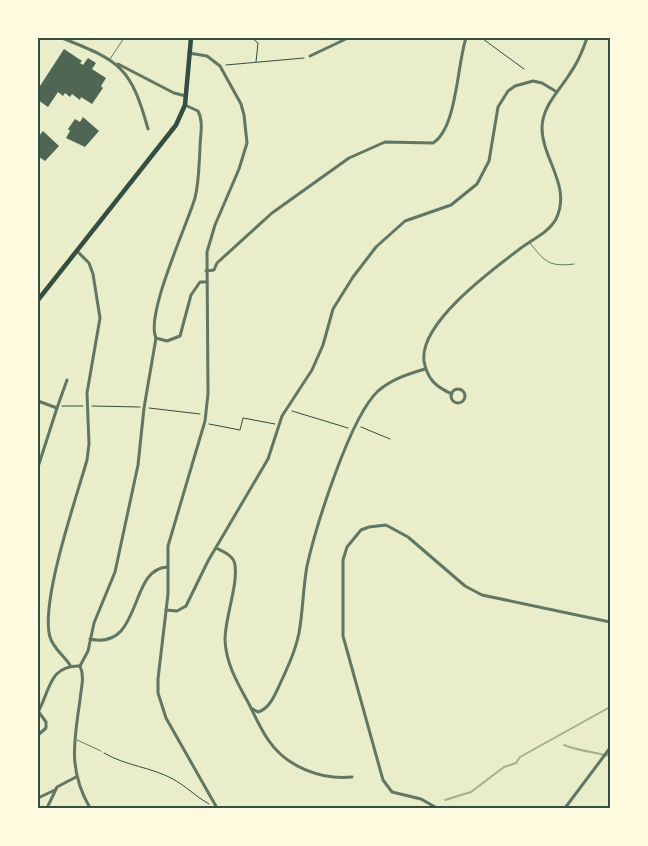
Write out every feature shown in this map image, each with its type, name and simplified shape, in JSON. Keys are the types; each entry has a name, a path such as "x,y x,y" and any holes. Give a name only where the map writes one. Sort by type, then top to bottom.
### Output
{"main road":[{"path":"38,300 176,125 185,106 191,38"}],"street":[{"path":"64,38 110,58 174,93 186,96"},
{"path":"310,56 348,38"},
{"path":"206,271 214,270 217,263 272,213 349,158 384,142 433,143 439,139 450,116 466,38"},
{"path":"452,394 433,383 425,369 425,344 440,320 481,281 529,242 545,232 556,219 561,192 543,139 542,127 546,110 570,74 587,38"},
{"path":"189,53 207,56 220,66 241,104 246,125 247,143 239,169 210,240 206,271 208,394 205,421 168,546 166,610 158,679 161,704 166,718 217,808"},
{"path":"115,62 136,90 148,129"},
{"path":"166,610 178,611 186,606 216,548 268,459 282,416 312,370 324,345 333,309 352,277 376,247 405,221 451,205 478,184 489,161 498,107 508,91 516,86 533,81 542,83 557,92"},
{"path":"90,808 81,793 76,777 74,740 83,677 80,666 88,651 94,623 115,572 138,465 144,408 156,338 154,330 163,284 195,197 199,174 200,116 198,110 185,106"},
{"path":"70,666 54,645 48,628 54,583 87,460 89,444 86,406 100,318 89,263 77,250"},
{"path":"156,338 167,342 180,336 191,295 200,282 206,282"},
{"path":"251,708 258,712 262,711 270,703 294,652 299,632 307,566 321,518 355,425 367,404 377,392 391,381 425,369"},
{"path":"38,467 67,380"},
{"path":"461,389 465,398 457,402 452,399 452,394 455,390 461,389"},
{"path":"38,402 57,408"},
{"path":"437,808 421,799 392,792 383,780 343,636 343,560 346,547 354,537 369,527 386,525 408,537 465,586 482,595 610,622"},
{"path":"216,548 231,557 236,567 225,629 225,643 232,672 268,741 292,764 308,772 339,778 352,777"},
{"path":"90,640 107,640 120,632 132,614 149,577 159,568 167,567"},
{"path":"38,735 46,728 46,722 38,712 52,679 70,666 80,666"},
{"path":"565,808 610,749"},
{"path":"38,798 76,777"},
{"path":"47,808 55,790"}],"lane":[{"path":"110,58 124,38"},
{"path":"529,242 543,259 551,264 558,266 574,264"},
{"path":"74,740 82,741 101,751"}],"path":[{"path":"252,38 258,43 256,62"},
{"path":"483,39 524,69"},
{"path":"220,66 296,60 310,56"},
{"path":"57,408 60,406 144,408 199,414"},
{"path":"293,411 353,430"},
{"path":"210,424 240,430 243,418 275,424"},
{"path":"355,425 390,439"},
{"path":"101,751 126,764 160,773 174,779 206,803 217,808"}],"building":[{"path":"64,49 82,61 80,63 83,65 88,58 96,63 92,69 106,78 101,86 103,88 92,104 81,97 80,100 72,94 70,97 65,93 63,96 58,92 48,107 38,100 38,89"},
{"path":"83,117 99,131 85,147 66,138 70,131 68,129 75,119 80,122"},
{"path":"43,131 59,146 45,161 38,156 38,135"}],"waterway":[{"path":"445,800 471,792 504,767 516,763 520,757 610,707"},
{"path":"564,745 610,756"}]}
